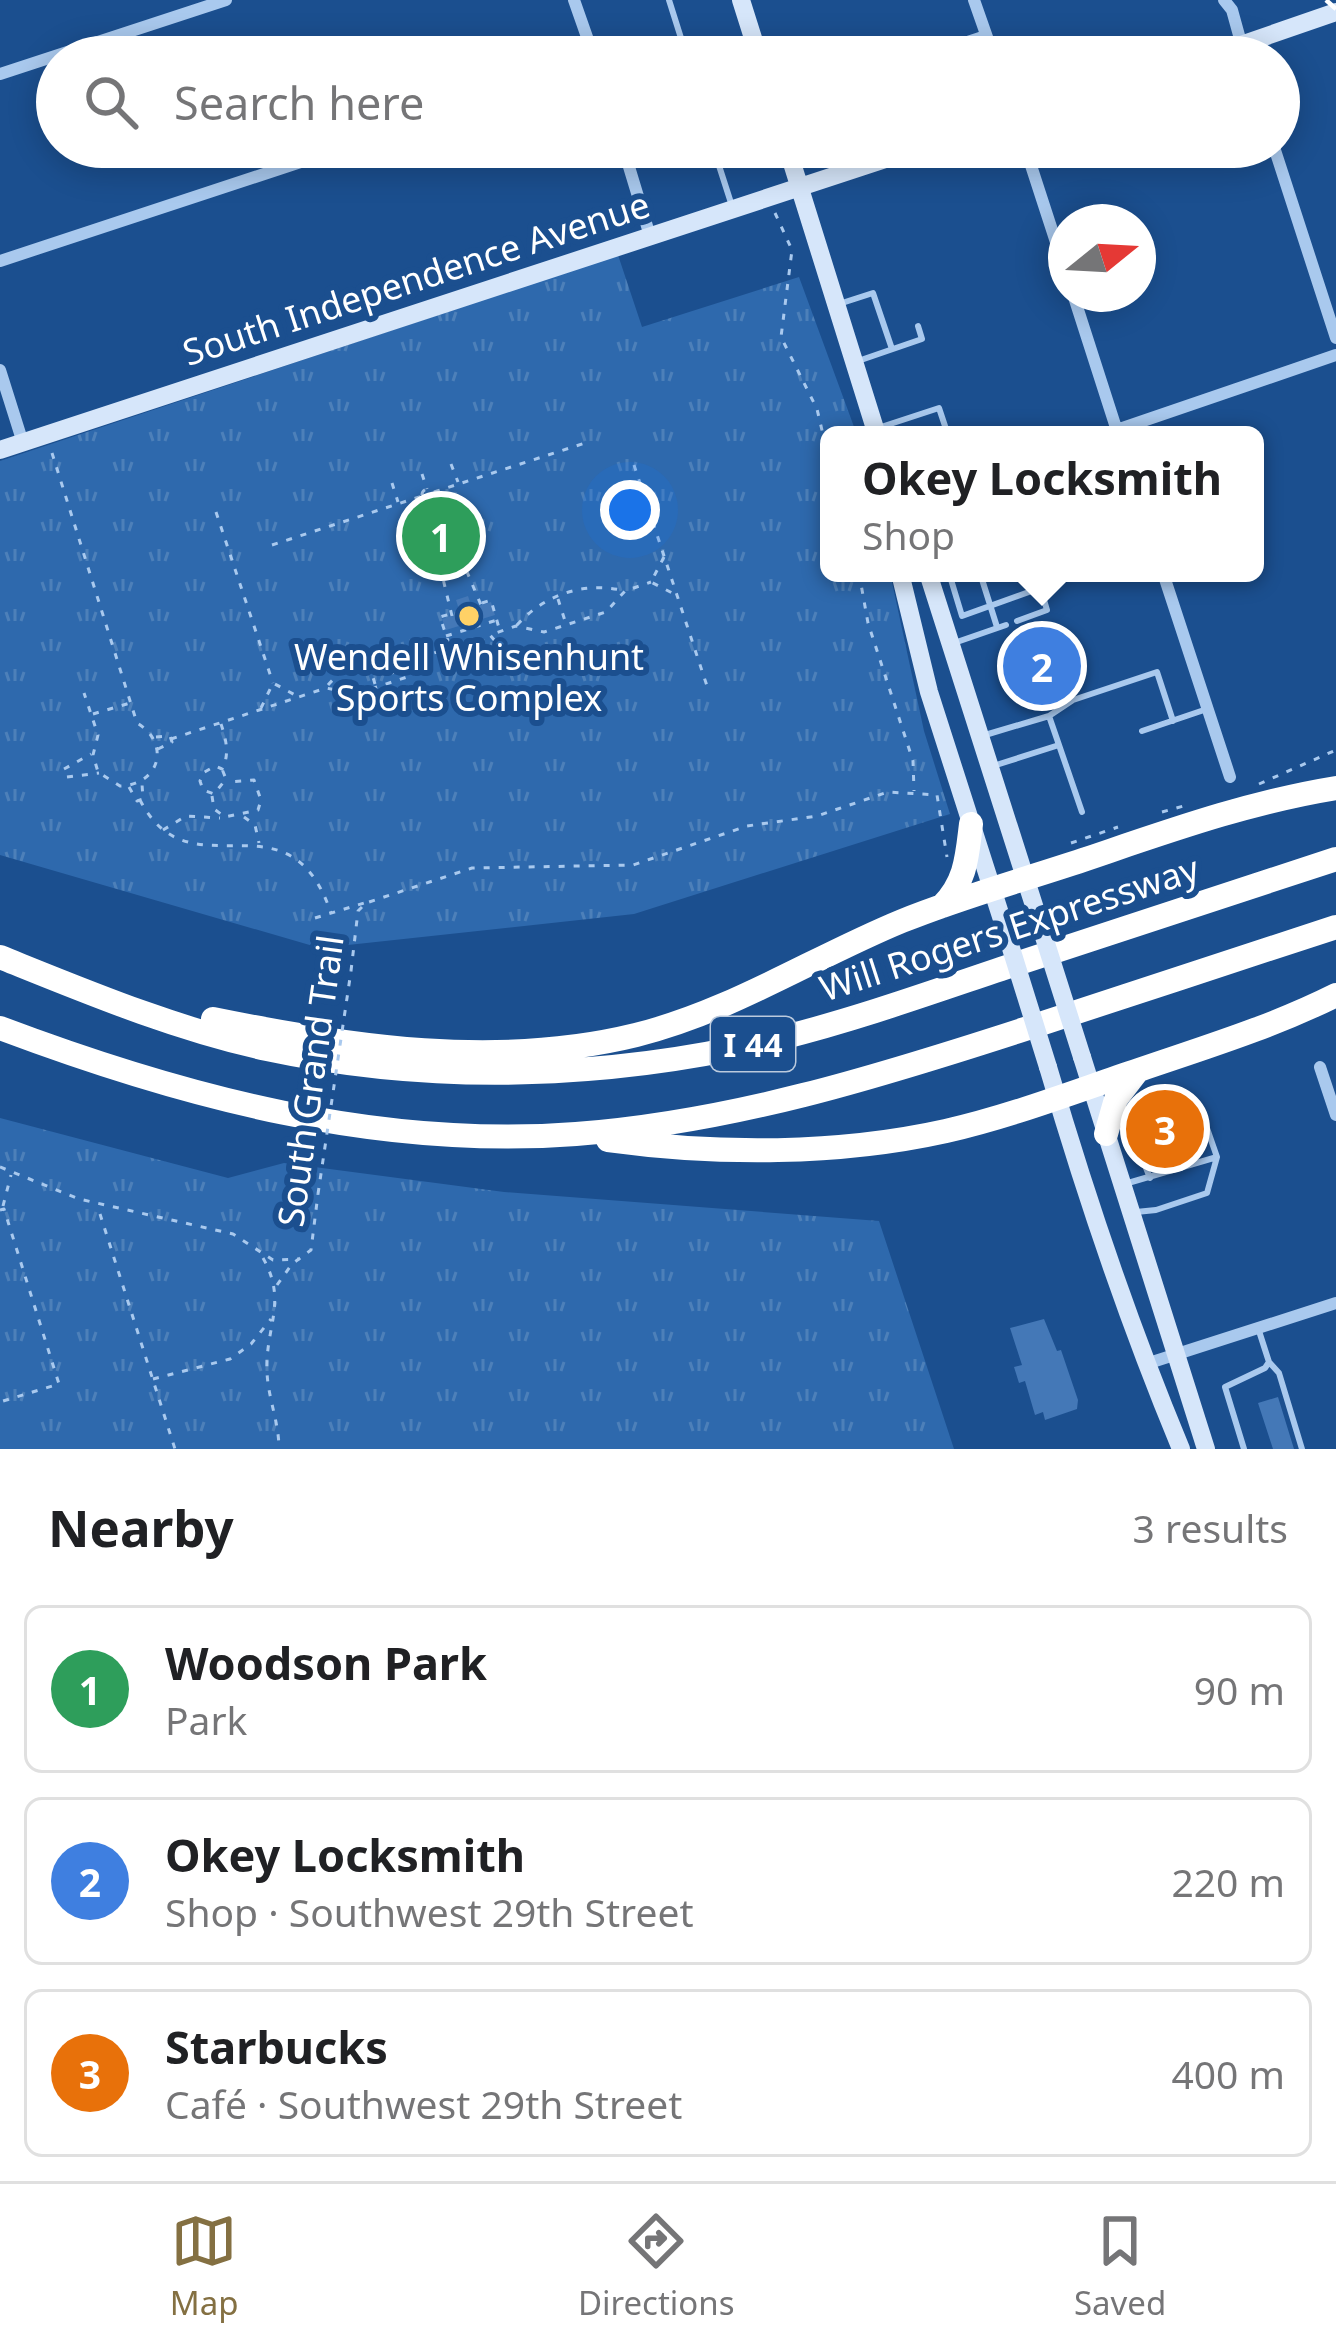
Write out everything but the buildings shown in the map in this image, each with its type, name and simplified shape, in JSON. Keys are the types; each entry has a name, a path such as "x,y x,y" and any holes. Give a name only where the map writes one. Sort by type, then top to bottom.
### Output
{"highway":[{"path":"99,996 349,1044 429,1050 554,1047 636,1035 713,1011 866,937 940,908 1258,805 1336,788"},
{"path":"940,908 964,876 971,824"},
{"name":"Will Rogers Expressway","path":"0,957 201,1031 324,1059 453,1072 590,1068 676,1059 784,1037 1336,859"},
{"name":"I 44","path":"0,1028 145,1081 252,1107 409,1131 570,1135 698,1120 834,1090 1336,927"},
{"path":"570,1135 661,1147 787,1149 854,1145 950,1130 1260,1029 1336,995"},
{"path":"1106,1134 1116,1099 1139,1070"}],"main road":[{"path":"741,0 752,36"},
{"path":"1279,36 1336,12"},
{"path":"794,168 874,426"},
{"name":"South Independence Avenue","path":"0,450 856,168"},
{"path":"903,582 924,676 1096,1224 1181,1449"},
{"path":"931,582 1206,1449"},
{"path":"1096,1224 1131,1213"}],"street":[{"path":"116,36 226,0"},
{"path":"574,0 587,36"},
{"path":"974,0 986,36"},
{"path":"1224,0 1240,36"},
{"path":"0,74 36,62"},
{"path":"0,261 282,168"},
{"path":"629,168 650,236"},
{"path":"1032,168 1048,218"},
{"path":"1281,168 1336,338"},
{"path":"1079,312 1116,426"},
{"path":"1138,426 1336,355"},
{"path":"0,370 23,442"},
{"path":"1166,582 1230,777"},
{"path":"1320,1066 1336,1115"},
{"path":"1146,1364 1336,1303"}],"lane":[{"path":"669,0 680,36"},
{"path":"977,36 985,33"},
{"path":"719,168 732,208"},
{"path":"837,305 873,293 892,349"},
{"path":"855,362 922,339 918,326"},
{"path":"892,426 939,408 944,426"},
{"path":"954,582 962,616 1040,588"},
{"path":"951,644 1002,626 981,582"},
{"path":"1017,621 1047,610 1038,582"},
{"path":"980,736 1049,716 1073,700 1157,672 1173,721"},
{"path":"1142,731 1207,709"},
{"path":"1049,716 1082,812"},
{"path":"990,768 1059,746"},
{"path":"1131,1213 1207,1193 1217,1157 1202,1114 1197,1111 1147,1124 1135,1134 1150,1178"},
{"path":"1122,1184 1217,1157"},
{"path":"1258,1328 1269,1362 1279,1373 1302,1449"},
{"path":"1244,1449 1225,1388 1269,1362"}],"path":[{"path":"774,212 792,250 781,337 818,409 822,426"},
{"path":"422,474 427,489 434,492 584,443"},
{"path":"51,449 137,723 154,737 158,749 158,764 142,782 112,784 99,773 93,754 98,735 84,693"},
{"path":"452,464 458,484"},
{"path":"634,465 707,686"},
{"path":"392,483 399,504"},
{"path":"272,545 422,496 427,489"},
{"path":"430,501 434,492"},
{"path":"422,496 430,501 437,522"},
{"path":"216,512 273,682 298,697"},
{"path":"450,647 440,617 452,615 430,525 437,522 445,520 480,605 491,600 500,631"},
{"path":"651,582 664,556"},
{"path":"440,565 461,558"},
{"path":"516,626 536,604 597,584 625,590 651,582 677,595"},
{"path":"861,582 868,623 912,756 914,791 938,795 948,864"},
{"path":"154,737 171,739 326,688 356,694 416,674 434,653 450,647 461,644 462,653 476,653 492,646 495,641 490,635 500,631 516,626 544,632 606,612 625,590"},
{"path":"557,597 567,625"},
{"path":"446,636 497,620"},
{"path":"326,688 344,667 375,656 407,646 434,653"},
{"path":"386,653 396,681"},
{"path":"375,656 380,672 372,674 376,687"},
{"path":"260,710 273,682"},
{"path":"91,715 130,702"},
{"path":"221,722 227,746 222,769 226,782"},
{"path":"158,749 171,739"},
{"path":"64,770 93,754"},
{"path":"213,794 203,790 201,776 210,767 222,769"},
{"path":"67,777 99,773"},
{"path":"213,794 226,782 261,776"},
{"path":"161,831 186,816 216,820 222,815 249,814 261,806 254,780"},
{"path":"140,800 142,782"},
{"path":"129,786 161,831 177,841 197,847 259,844 290,857 322,890 331,913"},
{"name":"South Grand Trail","path":"0,1167 79,1199 233,1234 273,1260 300,1259 311,1250 358,911 371,900 493,865 596,869 645,863 747,826 817,816 871,796 914,791"},
{"path":"213,794 214,809 222,815"},
{"path":"242,814 258,830 259,844"},
{"path":"315,918 371,900"},
{"path":"0,1402 59,1384 2,1210 12,1174"},
{"path":"100,1214 176,1449"},
{"path":"261,1254 276,1287"},
{"path":"279,1449 267,1373 276,1287 300,1259"},
{"path":"153,1378 230,1359 251,1344 273,1318"}],"green space":[{"path":"618,255 642,327 799,277 854,426 820,426 820,582 892,582 924,731 950,814 634,914 320,948 0,855 0,461"},
{"path":"0,1118 228,1178 284,1163 504,1192 879,1221 954,1449 0,1449"}],"railway":[{"path":"1326,0 1336,9"}],"place":[{"name":"Woodson Park","path":"441,536"},
{"name":"Wendell Whisenhunt Sports Complex","path":"469,616"},
{"name":"Okey Locksmith","path":"1042,666"},
{"name":"Starbucks","path":"1165,1129"}]}
